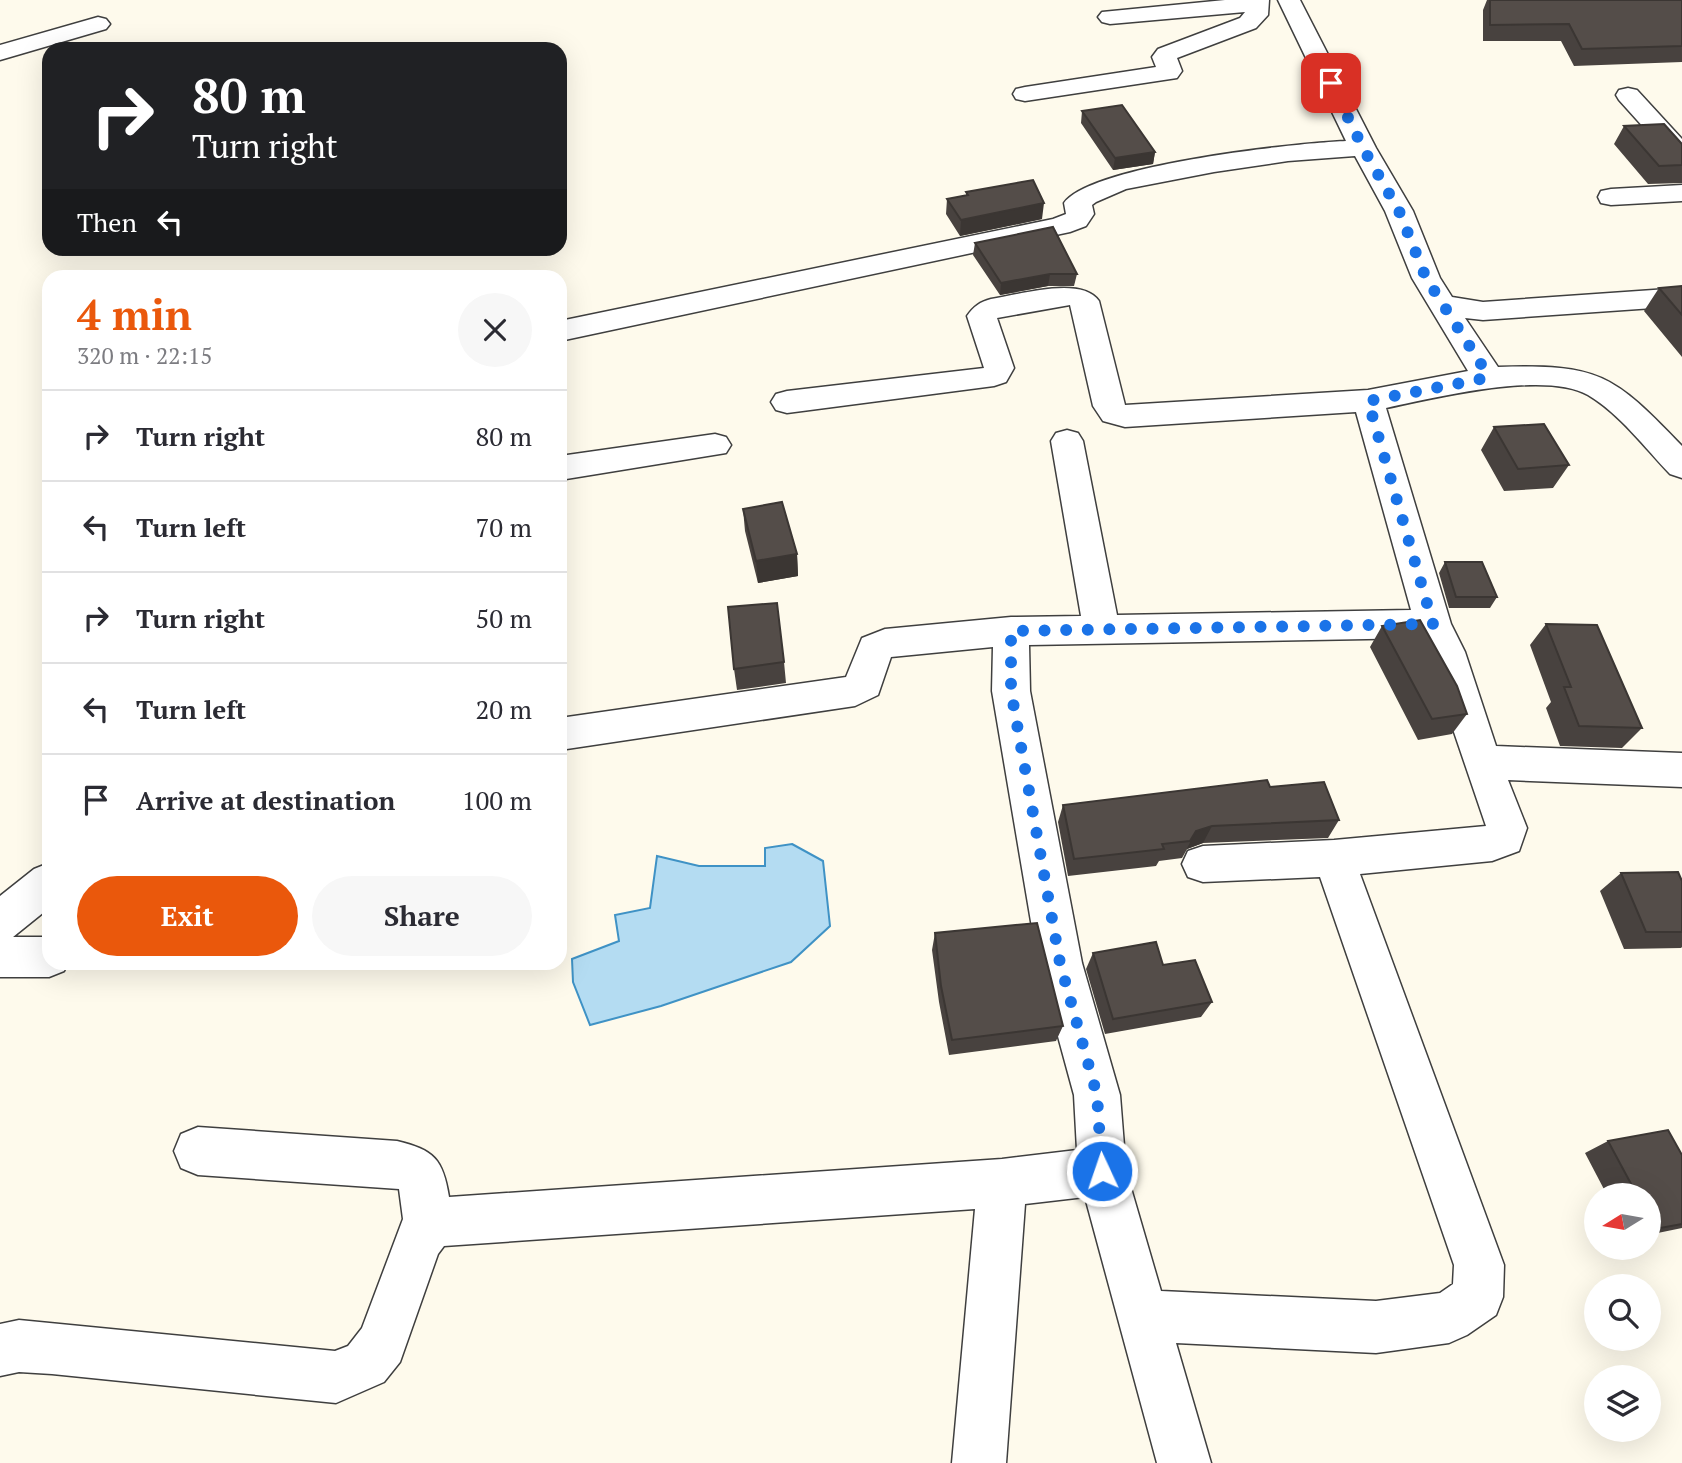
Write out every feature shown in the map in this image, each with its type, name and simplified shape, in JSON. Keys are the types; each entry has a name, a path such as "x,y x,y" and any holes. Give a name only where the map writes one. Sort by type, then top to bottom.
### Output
{"street":[{"path":"1289,0 1363,148 1399,211 1426,278 1481,364 1486,378"},
{"path":"1025,94 1168,73 1170,71 1164,57 1166,54 1248,23 1256,15 1258,2 1110,17"},
{"path":"0,53 104,16 84,42"},
{"path":"1628,95 1682,154"},
{"path":"567,330 1060,226 1076,220 1080,214 1078,203 1089,193 1147,178 1256,155 1315,149 1363,148"},
{"path":"1611,197 1682,193"},
{"path":"787,402 983,379 995,375 999,368 982,316 984,312 991,308 1070,296 1084,301 1109,405 1114,413 1125,416 1368,401 1486,378 1573,379 1591,383 1606,392 1682,466"},
{"path":"1442,305 1483,311 1682,297"},
{"path":"1203,863 1334,858 1500,842 1505,838 1507,828 1482,762 1447,652 1433,624 1368,401"},
{"path":"1068,441 1101,628"},
{"path":"567,467 715,446"},
{"path":"567,733 855,691 865,684 875,648 885,643 1011,631 1433,624"},
{"path":"1011,631 1011,691 1060,963 1097,1095 1102,1171 1184,1463"},
{"path":"1482,762 1682,770"},
{"path":"1143,1316 1376,1327 1449,1317 1478,1297 1479,1265 1334,858"},
{"path":"0,922 42,888"},
{"path":"0,957 42,957"},
{"path":"198,1151 413,1169 422,1178 428,1227"},
{"path":"0,1350 19,1346 52,1348 336,1377 366,1364 382,1344 418,1239 428,1227 441,1222 1002,1183 1102,1171"},
{"path":"979,1463 1002,1183"}],"water":[{"path":"792,844 823,861 830,926 791,962 661,1006 590,1025 573,982 572,959 619,941 615,915 650,908 657,856 699,866 765,866 765,848"}],"building":[{"path":"1490,0 1682,0 1682,46 1582,49 1569,24 1490,25"},
{"path":"1122,105 1155,152 1115,158 1082,111"},
{"path":"1664,124 1682,144 1682,165 1659,166 1624,126"},
{"path":"1033,180 1044,203 961,220 947,199 968,195 966,192"},
{"path":"1053,227 1077,274 1050,274 1001,283 975,243"},
{"path":"1682,286 1682,315 1659,288"},
{"path":"1544,424 1569,465 1518,469 1494,427"},
{"path":"782,502 797,554 756,561 743,509"},
{"path":"1445,562 1482,562 1497,597 1456,597"},
{"path":"777,603 784,662 734,669 728,607"},
{"path":"1420,620 1457,686 1467,714 1432,719 1382,626"},
{"path":"1546,624 1597,625 1642,728 1579,726 1564,687 1571,687"},
{"path":"1267,780 1270,787 1324,782 1339,820 1212,826 1196,831 1190,841 1162,844 1164,849 1074,859 1063,805"},
{"path":"1678,872 1682,881 1682,932 1646,932 1621,873"},
{"path":"1037,923 1063,1026 952,1040 941,986 935,933"},
{"path":"1156,942 1163,965 1195,960 1212,1002 1113,1019 1093,953"},
{"path":"1668,1130 1682,1155 1682,1224 1661,1228 1661,1183 1631,1183 1608,1141"}],"route":[{"path":"1102,1171 1097,1095 1060,963 1011,691 1011,631 1433,624 1368,401 1486,378 1481,364 1426,278 1399,211 1363,148 1331,83"}]}
